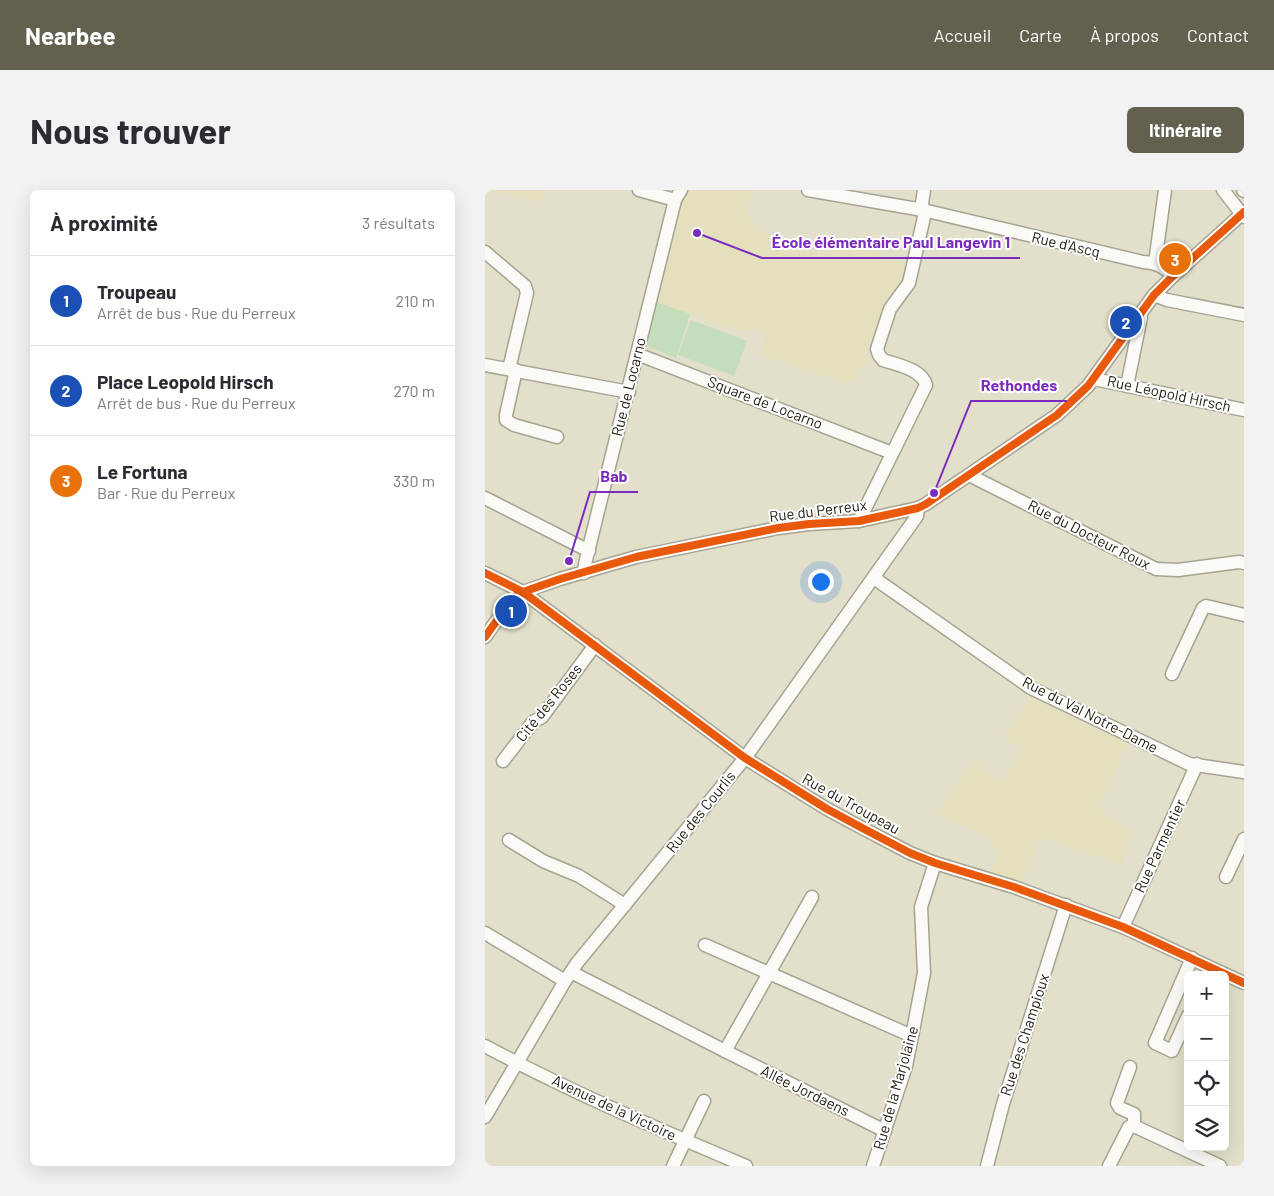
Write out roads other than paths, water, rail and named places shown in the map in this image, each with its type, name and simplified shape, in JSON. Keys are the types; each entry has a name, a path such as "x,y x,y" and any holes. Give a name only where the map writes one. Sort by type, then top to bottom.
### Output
{"street":[{"path":"639,190 678,195"},
{"name":"Rue d'Ascq","path":"809,190 923,210 1133,260 1155,263 1173,276"},
{"path":"859,522 926,385 924,378 919,374 883,360 877,349 890,308 909,283 924,217 922,203 924,190"},
{"path":"1155,263 1165,190"},
{"path":"1223,190 1243,215"},
{"name":"Rue de Locarno","path":"584,573 678,195"},
{"name":"Rue du Perreux","path":"485,637 513,598 523,592 636,557 778,528 809,524 859,522 918,508 926,504 1057,415 1076,398 1094,379 1155,295 1173,276 1243,215"},
{"path":"485,252 527,289 506,420 514,425 557,437"},
{"path":"1155,295 1167,300 1244,315"},
{"path":"1127,386 1142,312"},
{"name":"Square de Locarno","path":"637,354 892,453"},
{"path":"485,365 629,392"},
{"name":"Rue Léopold Hirsch","path":"1094,379 1244,410"},
{"name":"Rue du Docteur Roux","path":"969,475 1156,569 1178,570 1239,562 1244,563"},
{"path":"485,498 589,551"},
{"name":"Rue des Courlis","path":"485,1117 568,977 745,758 917,516 918,508"},
{"name":"Rue du Troupeau","path":"485,573 523,592 745,758 858,826 910,853 935,863 1014,887 1123,927 1192,958 1207,970 1244,983"},
{"name":"Rue du Val Notre-Dame","path":"874,578 1031,688 1189,764 1244,772"},
{"path":"1172,674 1203,608 1206,606 1244,615"},
{"name":"Cité des Roses","path":"503,761 533,722 542,717 595,645"},
{"name":"Rue Parmentier","path":"1123,927 1197,764"},
{"path":"1226,877 1244,839"},
{"path":"509,840 543,861 579,876 625,905"},
{"name":"Rue de la Marjolaine","path":"873,1166 905,1066 912,1036 924,973 921,907 935,863"},
{"path":"725,1051 812,897"},
{"name":"Rue des Champioux","path":"987,1166 1003,1104 1066,905"},
{"name":"Allée Jordaens","path":"485,934 568,977 725,1051 885,1131"},
{"path":"705,945 912,1036"},
{"path":"1186,971 1192,958"},
{"path":"1184,976 1155,1043 1172,1051 1184,1025"},
{"name":"Avenue de la Victoire","path":"485,1046 517,1063 745,1166"},
{"path":"1131,1066 1117,1103 1120,1108 1134,1114 1134,1126"},
{"path":"673,1166 704,1101"},
{"path":"1109,1166 1129,1127 1134,1126 1220,1166"}],"place":[{"name":"École élémentaire Paul Langevin 1","path":"697,233"},
{"name":"Le Fortuna","path":"1175,259"},
{"name":"Place Leopold Hirsch","path":"1126,322"},
{"name":"Rethondes","path":"934,493"},
{"name":"Bab","path":"569,561"},
{"name":"Troupeau","path":"511,611"}]}
